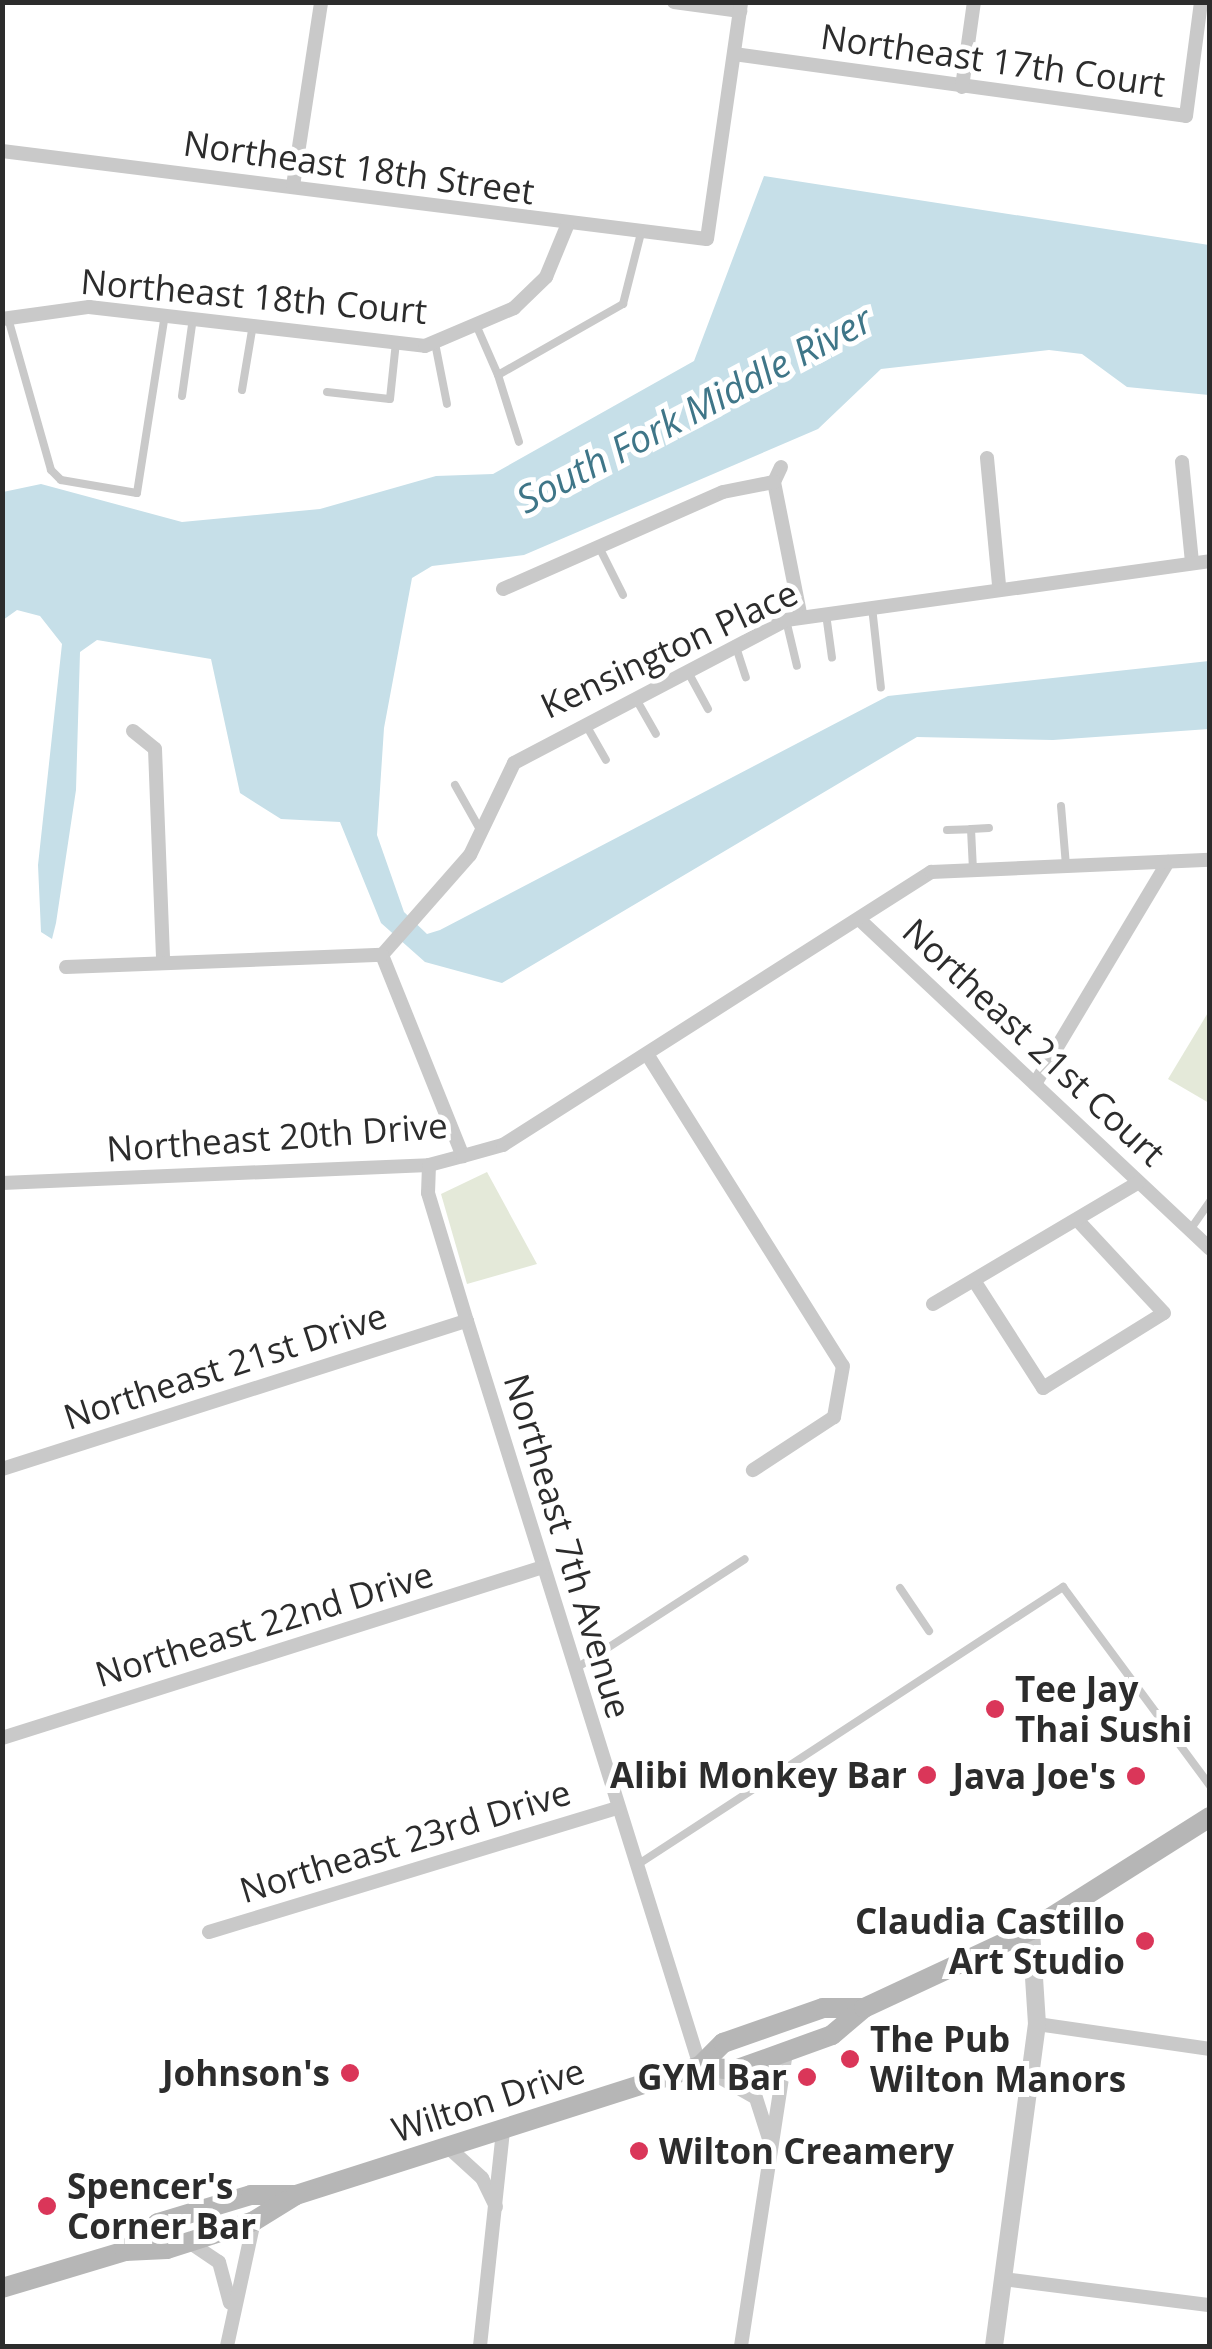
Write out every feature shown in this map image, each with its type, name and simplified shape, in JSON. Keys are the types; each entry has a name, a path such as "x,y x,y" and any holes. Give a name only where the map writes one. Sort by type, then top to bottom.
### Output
{"main road":[{"name":"Wilton Drive","path":"700,2066 735,2070 832,2035 864,2008 1031,1930 1210,1817"},
{"name":"Wilton Drive","path":"2,2288 124,2251 189,2242 254,2221 296,2194 700,2066 739,2038 823,2008 864,2008"},
{"name":"Wilton Drive","path":"124,2251 158,2223 251,2194 296,2194"}],"street":[{"path":"293,186 321,2"},
{"path":"674,2 740,7 734,54"},
{"path":"962,87 974,2"},
{"name":"Northeast 17th Court","path":"734,54 1186,116 1201,2"},
{"name":"Northeast 18th Street","path":"2,151 293,186 566,226 707,239 734,54"},
{"name":"Northeast 18th Court","path":"5,318 89,307 396,342 435,343 478,327 546,277 566,226"},
{"path":"987,458 999,584"},
{"path":"1182,462 1192,562"},
{"path":"503,590 600,551 723,492 778,474 793,616"},
{"name":"Kensington Place","path":"382,955 446,888 482,832 514,762 584,720 793,616 999,584 1210,560"},
{"path":"133,732 155,750 163,960"},
{"name":"Northeast 20th Drive","path":"2,1183 429,1165 464,1156 503,1145 931,872 1210,860"},
{"path":"1035,1084 1168,862"},
{"name":"Northeast 21st Court","path":"860,920 1210,1249"},
{"path":"66,966 382,955 464,1156"},
{"path":"647,1054 843,1366 834,1417 753,1470"},
{"name":"Northeast 7th Avenue","path":"429,1165 428,1192 466,1321 700,2066"},
{"path":"934,1304 1079,1222 1139,1182"},
{"path":"974,1282 1043,1388 1164,1313 1079,1222"},
{"name":"Northeast 21st Drive","path":"2,1469 466,1321"},
{"name":"Northeast 22nd Drive","path":"2,1738 544,1567"},
{"name":"Northeast 23rd Drive","path":"209,1932 618,1808"},
{"path":"994,2346 1036,2024 1031,1930"},
{"path":"1036,2024 1210,2049"},
{"path":"741,2346 786,2052"},
{"path":"700,2066 756,2098 770,2142"},
{"path":"480,2346 498,2213 502,2130"},
{"path":"448,2147 482,2178 498,2213"},
{"path":"228,2346 254,2221"},
{"path":"189,2242 226,2274 231,2318"},
{"path":"1003,2279 1210,2306"}],"lane":[{"path":"498,375 623,304 641,232"},
{"path":"5,318 51,470 61,480 137,493 164,315"},
{"path":"182,396 193,318"},
{"path":"242,390 253,324"},
{"path":"478,327 519,442"},
{"path":"326,392 390,400 396,342"},
{"path":"435,343 448,404"},
{"path":"600,551 623,595"},
{"path":"871,602 881,688"},
{"path":"826,609 832,658"},
{"path":"793,616 797,666"},
{"path":"735,644 746,677"},
{"path":"686,668 708,708"},
{"path":"634,695 656,734"},
{"path":"584,720 606,760"},
{"path":"455,785 482,832"},
{"path":"1061,806 1066,866"},
{"path":"947,830 989,828"},
{"path":"971,829 973,870"},
{"path":"1190,1230 1210,1200"},
{"path":"575,1669 745,1559"},
{"path":"636,1866 1063,1587 1210,1786"},
{"path":"900,1588 929,1631"}],"green space":[{"path":"1209,1011 1209,1103 1168,1079"},
{"path":"487,1172 537,1264 467,1284 441,1194"}],"water":[{"name":"South Fork Middle River","path":"764,176 1209,245 1209,395 1127,387 1082,354 1049,350 881,369 818,429 524,555 432,566 412,578 384,728 377,835 404,912 427,934 440,930 888,696 1209,661 1209,729 1053,740 917,737 502,983 425,962 381,923 340,822 281,819 240,793 211,659 97,640 80,652 76,790 52,939 41,932 38,865 62,644 40,616 17,610 3,620 3,492 41,484 182,522 320,509 436,476 493,474 694,361"}],"place":[{"name":"Tee Jay Thai Sushi","path":"995,1709"},
{"name":"Alibi Monkey Bar","path":"927,1775"},
{"name":"Java Joe's","path":"1136,1776"},
{"name":"Claudia Castillo Art Studio","path":"1145,1941"},
{"name":"The Pub Wilton Manors","path":"850,2059"},
{"name":"Johnson's","path":"350,2073"},
{"name":"GYM Bar","path":"807,2077"},
{"name":"Wilton Creamery","path":"639,2151"},
{"name":"Spencer's Corner Bar","path":"47,2206"}]}
